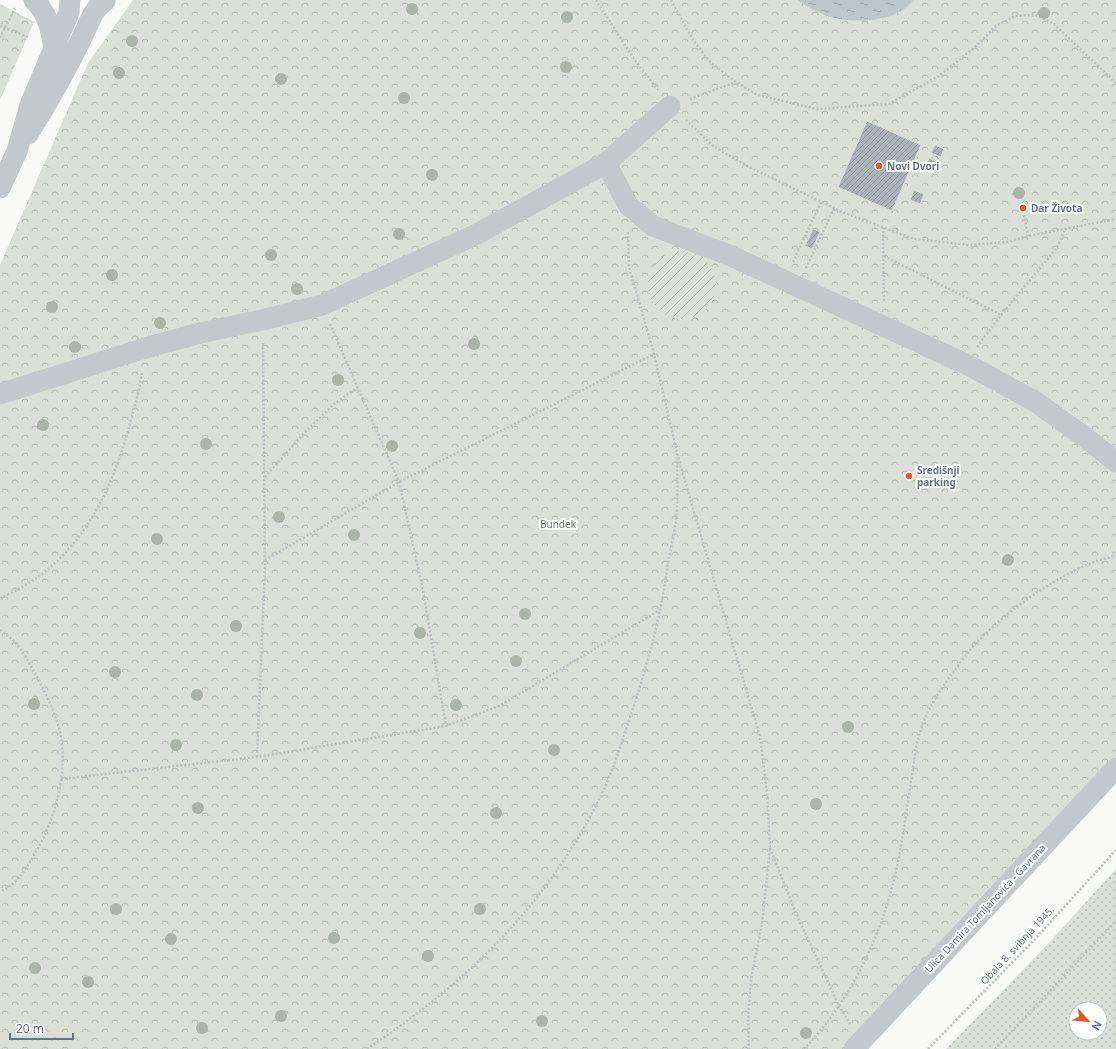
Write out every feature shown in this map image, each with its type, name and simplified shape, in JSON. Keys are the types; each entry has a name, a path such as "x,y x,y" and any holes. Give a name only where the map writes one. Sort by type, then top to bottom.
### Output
{"street":[{"path":"17,151 30,105 69,12 70,0"},
{"path":"79,0 90,3 106,1"},
{"path":"26,1 42,10 52,32 54,48"},
{"path":"0,188 17,151 58,86 93,14 98,7 106,1"},
{"path":"0,394 145,348 200,333 322,305 477,234 606,164 670,106"},
{"path":"606,164 628,205 654,226 731,256 964,364 1036,402 1116,462"},
{"name":"Ulica Damira Tomljanovića - Gavrana","path":"857,1045 1116,768"}],"path":[{"path":"596,0 634,59 670,106 713,146 747,166 834,208 914,239 969,245 1007,242 1028,236 1116,218"},
{"path":"671,0 693,40 710,62 736,82 758,95 817,108 889,104 939,76 975,47 996,26 1015,16 1038,16 1054,24 1116,83"},
{"path":"0,38 4,28 26,1"},
{"path":"0,26 35,40"},
{"path":"670,106 736,82"},
{"path":"791,284 821,202"},
{"path":"628,205 630,266 654,354 676,448 760,737 767,792 770,848 762,924 751,979 748,1019 750,1049"},
{"path":"791,284 834,208"},
{"path":"1024,214 1028,236"},
{"path":"883,227 884,328"},
{"path":"964,364 1001,315 1056,249 1065,229"},
{"path":"884,256 1001,315"},
{"path":"322,305 399,482 422,585 446,726"},
{"path":"257,756 265,560 262,320"},
{"path":"0,598 33,581 63,556 82,533 102,500 118,465 126,440 141,378 145,348"},
{"path":"265,560 399,482 654,354"},
{"path":"265,477 305,432 332,405 358,387"},
{"path":"367,1049 401,1027 429,1005 503,938 526,912 562,865 589,819 605,787 647,663 660,610 677,510 676,448"},
{"path":"804,1049 817,1036 839,1006 864,963 879,928 889,901 898,858 916,749 925,717 934,700 958,666 978,642 1014,610 1070,573 1090,563 1116,556"},
{"path":"61,779 257,756 446,726 499,706 660,610"},
{"path":"0,630 15,642 48,698 58,727 62,745 61,779 50,821 28,866 8,889 0,892"},
{"path":"770,848 795,911 857,1045"},
{"name":"Obala 8. svibnja 1945.","path":"928,1049 1037,937 1116,850"},
{"path":"995,1049 1116,921"}],"green space":[{"name":"Bundek","path":"133,0 1116,0 1116,757 844,1049 0,1049 0,265 88,63"},
{"path":"0,4 34,22 0,100"},
{"path":"682,251 695,254 706,261 713,272 716,285 713,298 706,309 695,316 682,319 669,316 658,309 651,298 648,285 651,272 658,261 669,254"},
{"path":"1116,869 1116,1049 946,1049 1046,946"}],"water":[{"path":"798,0 913,0 898,13 887,17 865,20 843,20 825,15"}],"building":[{"name":"Novi Dvori","path":"867,121 921,145 892,211 838,187"},
{"path":"935,145 944,149 941,157 931,153"},
{"path":"929,158 939,162 935,170 926,166"},
{"path":"914,190 924,194 920,204 910,200"},
{"path":"813,229 820,232 812,249 805,246"}],"place":[{"name":"Novi Dvori","path":"879,166"},
{"name":"Dar Života","path":"1023,208"},
{"name":"Središnji parking","path":"909,476"}]}
